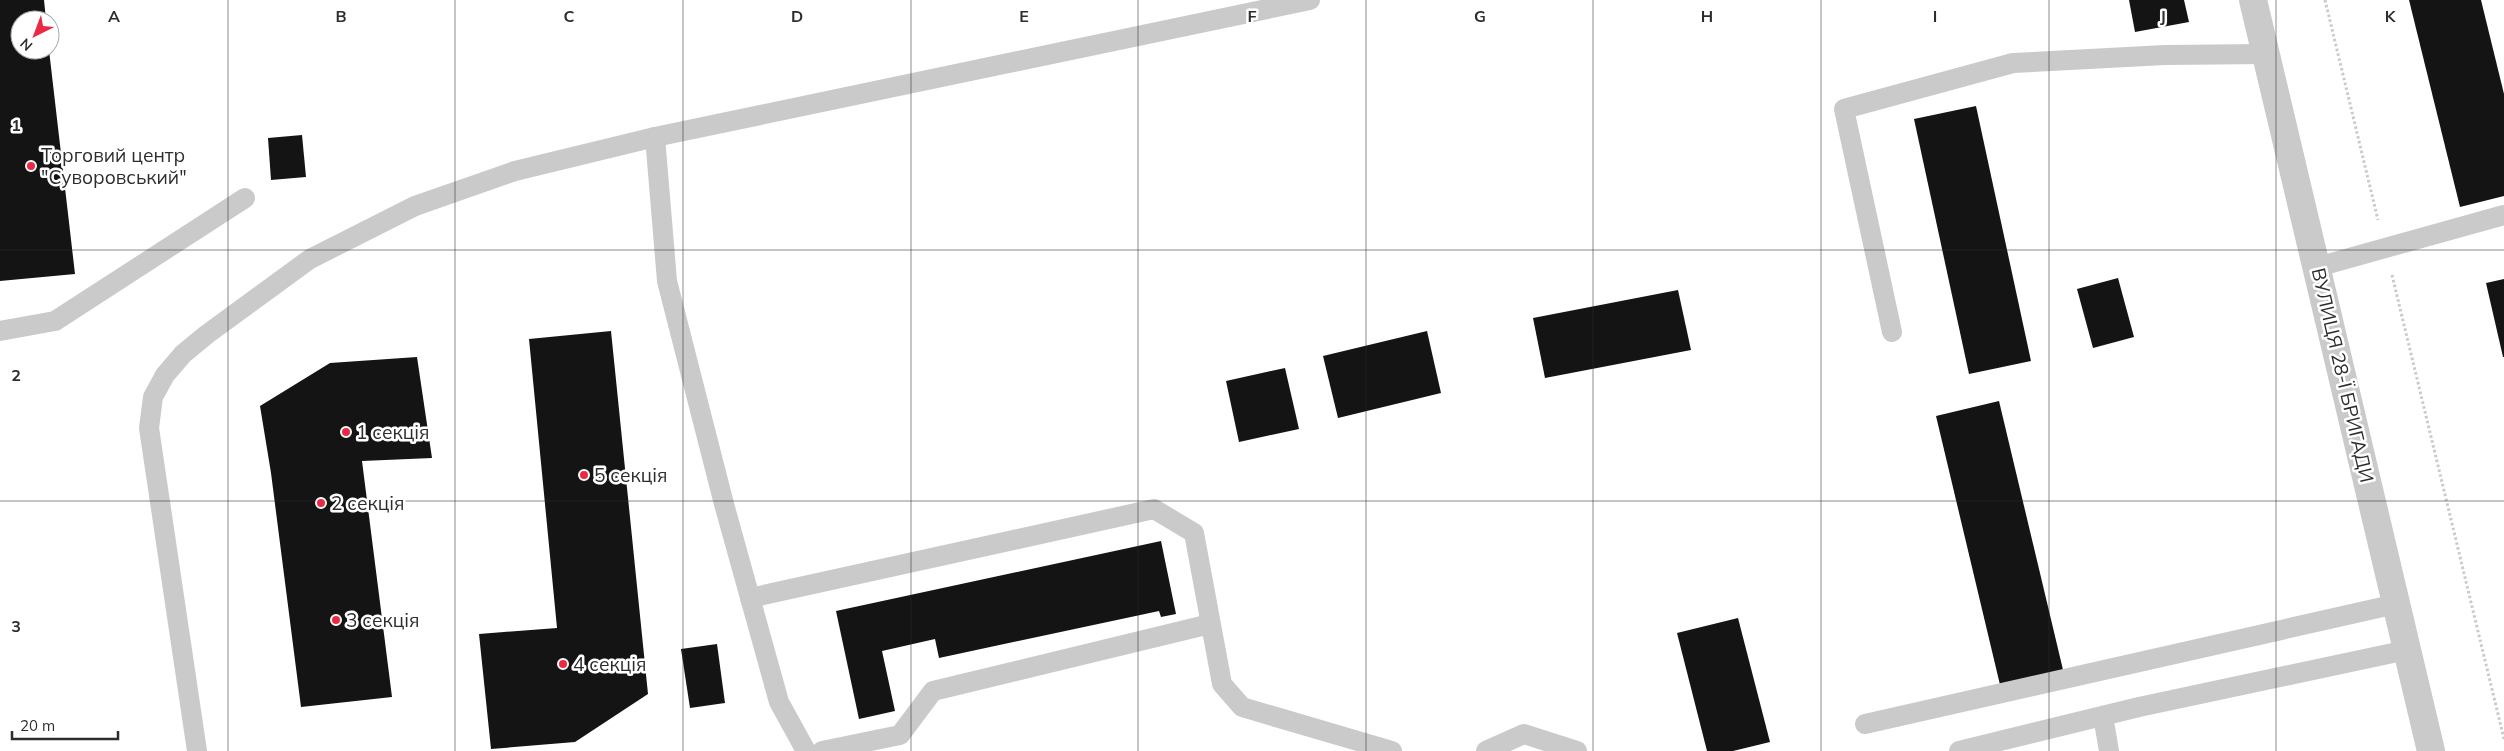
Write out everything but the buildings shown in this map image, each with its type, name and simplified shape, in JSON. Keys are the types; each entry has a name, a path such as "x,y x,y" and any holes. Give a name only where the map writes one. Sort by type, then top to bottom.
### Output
{"street":[{"name":"ВУЛИЦЯ 28-Ї БРИГАДИ","path":"2253,0 2431,751"},
{"path":"2412,751 2424,724"}],"lane":[{"path":"197,751 149,428 153,397 165,375 183,354 310,259 414,206 515,171 655,137 1310,0"},
{"path":"1892,332 1844,109 2014,63 2165,55 2266,54"},
{"path":"655,137 666,280 779,702 806,751"},
{"path":"0,330 55,321 245,198"},
{"path":"2317,267 2504,215"},
{"path":"750,598 1154,508 1194,533 1222,684 1242,707 1392,751"},
{"path":"1865,724 2396,604"},
{"path":"822,751 900,735 933,691 1210,624"},
{"path":"1959,751 2103,716 2407,650"},
{"path":"2103,716 2109,751"},
{"path":"1486,751 1524,734 1577,751"}],"path":[{"path":"2325,0 2504,738"}],"place":[{"name":"Торговий центр \"Суворовський\"","path":"31,166"},
{"name":"1 секція","path":"346,432"},
{"name":"5 секція","path":"584,475"},
{"name":"2 секція","path":"321,503"},
{"name":"3 секція","path":"336,620"},
{"name":"4 секція","path":"563,664"}]}
